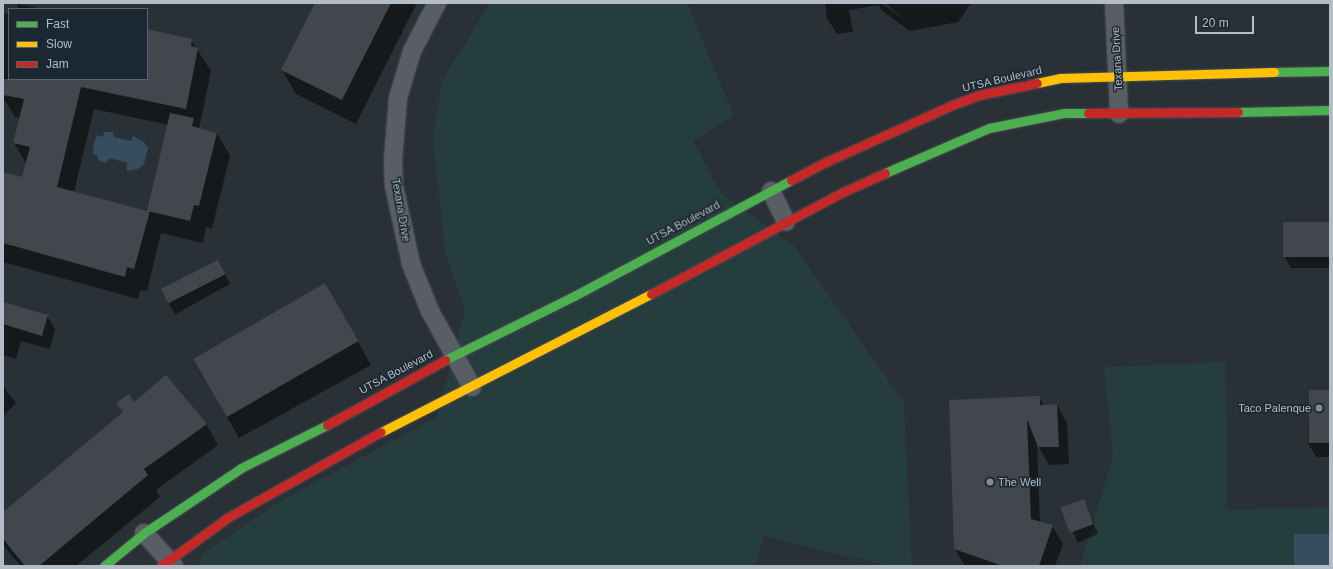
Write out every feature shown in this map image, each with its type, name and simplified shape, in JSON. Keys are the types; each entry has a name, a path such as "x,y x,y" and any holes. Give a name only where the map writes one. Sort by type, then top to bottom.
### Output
{"main road":[{"name":"UTSA Boulevard","path":"104,566 144,533 241,468 313,433 454,355 574,296 835,158 979,95 1060,78 1330,71"},
{"path":"168,564 228,518 257,500 332,462 377,434 472,387 843,192 989,128 1064,113 1119,114 1330,110"}],"street":[{"name":"Texana Drive","path":"437,3 412,51 398,98 394,179 399,214 412,264 430,311 472,387"},
{"name":"Texana Drive","path":"1114,3 1119,114"},
{"path":"771,191 786,222"},
{"path":"144,533 168,564"}],"green space":[{"path":"490,3 687,3 734,116 693,141 721,193 794,246 904,403 912,566 888,566 764,536 756,566 201,566 199,564 202,554 279,502 437,417 465,310 445,251 433,139 442,81"},
{"path":"1226,362 1227,510 1330,507 1330,566 1080,566 1113,457 1104,367"}],"water":[{"path":"104,132 113,132 114,137 131,141 133,136 144,142 148,148 144,164 138,169 127,171 127,163 110,158 106,163 98,160 98,156 93,154 94,143 97,135 103,137"},
{"path":"1294,534 1330,534 1330,566 1294,566"}],"building":[{"path":"315,3 391,3 342,100 281,70"},
{"path":"148,29 192,39 191,46 198,48 186,109 81,87 57,187 147,211 170,113 194,118 192,126 217,133 199,206 194,205 190,221 150,211 134,269 127,267 125,277 3,243 3,172 22,177 30,147 13,143 24,99 3,95 3,79 148,80"},
{"path":"1283,222 1330,222 1330,257 1283,257"},
{"path":"218,260 225,274 168,303 161,289"},
{"path":"325,283 359,341 227,417 193,359"},
{"path":"3,302 48,315 42,336 3,324"},
{"path":"166,375 207,424 144,469 148,475 39,566 25,566 3,539 3,512 123,412 116,403 129,394 134,402"},
{"name":"Taco Palenque","path":"1309,390 1330,390 1330,443 1309,443"},
{"name":"The Well","path":"1040,396 1040,405 1057,404 1059,447 1038,447 1027,419 1031,519 1053,525 1039,566 1003,566 954,549 949,400"},
{"path":"1084,499 1093,524 1070,533 1061,508"}],"traffic: fast":[{"path":"1274,72 1330,71"},
{"path":"1238,112 1330,110"},
{"path":"885,173 989,128 1064,113 1088,113"},
{"path":"445,360 574,296 791,180"},
{"path":"104,566 144,533 241,468 327,425"}],"traffic: slow":[{"path":"1037,83 1060,78 1274,72"},
{"path":"381,432 651,294"}],"traffic: jam":[{"path":"791,180 828,161 952,105 979,95 1037,83"},
{"path":"1088,113 1238,112"},
{"path":"651,294 843,192 885,173"},
{"path":"327,425 445,360"},
{"path":"161,566 227,518 381,432"}],"place":[{"name":"Taco Palenque","path":"1319,408"},
{"name":"The Well","path":"990,482"}]}
